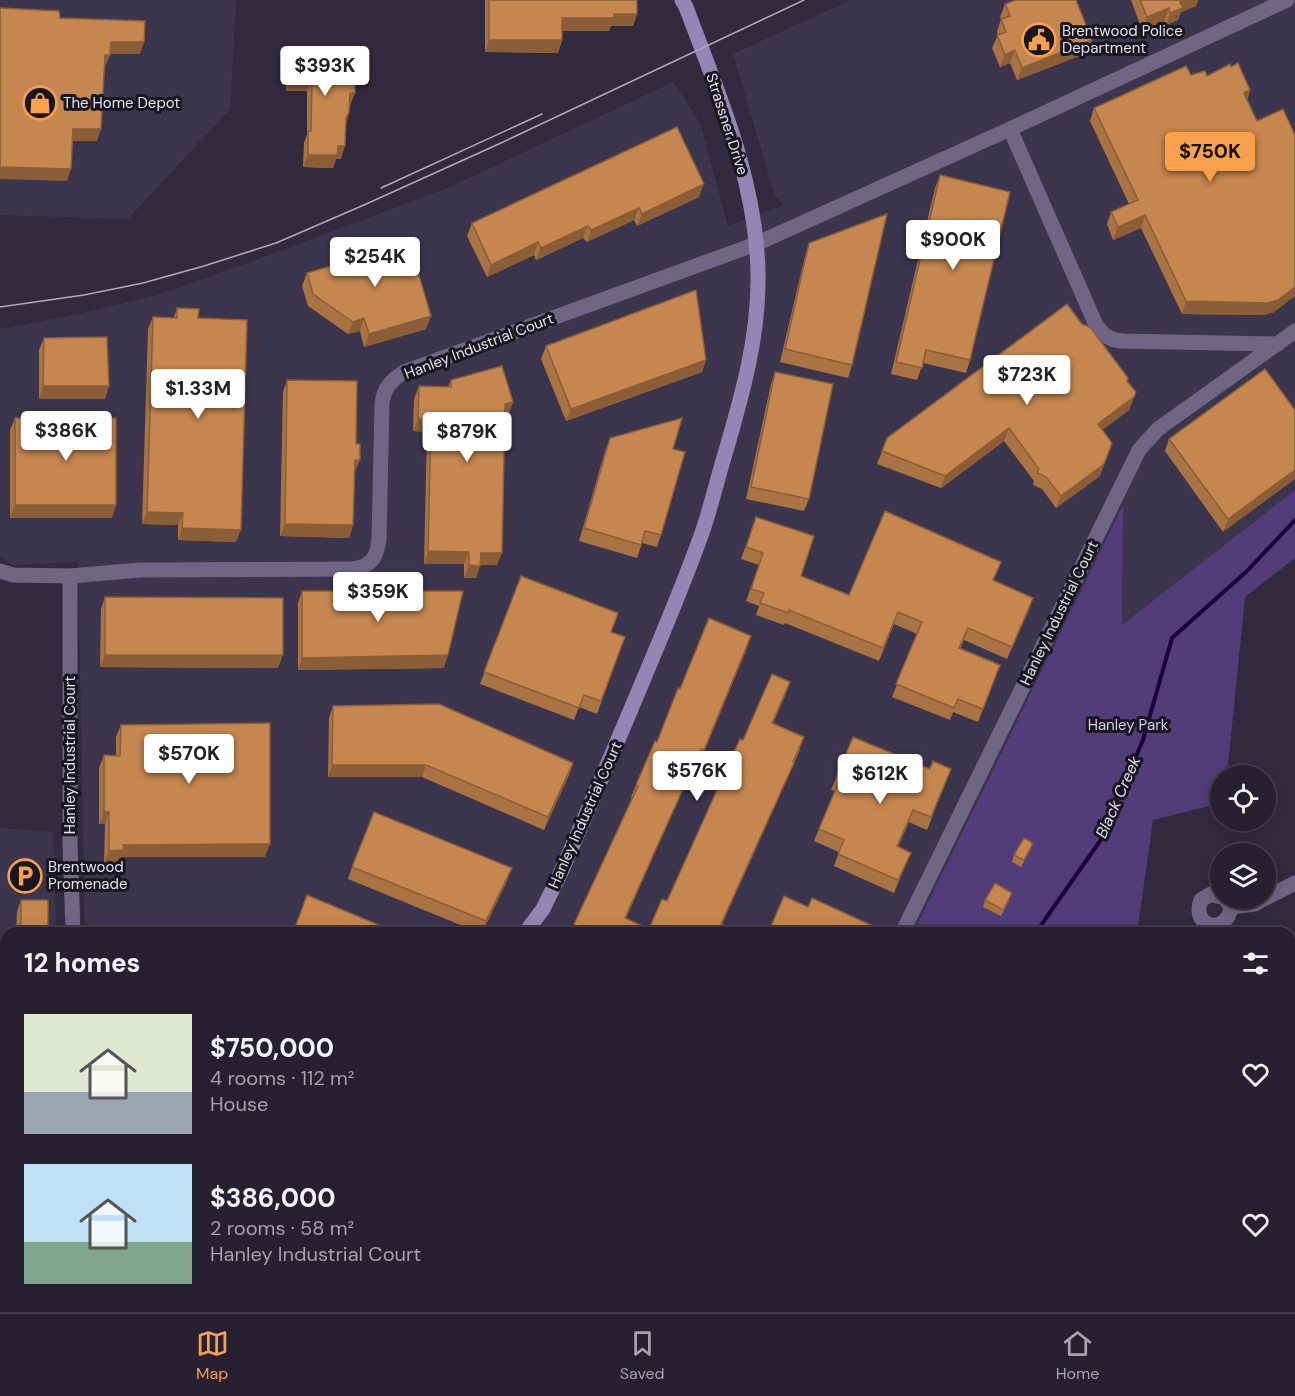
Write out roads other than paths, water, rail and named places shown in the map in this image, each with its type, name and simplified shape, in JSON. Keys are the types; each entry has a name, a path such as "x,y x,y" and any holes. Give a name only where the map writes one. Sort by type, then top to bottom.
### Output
{"street":[{"name":"Hanley Industrial Court","path":"0,571 13,575 70,576 140,570 353,569 363,567 369,563 378,548 379,539 381,404 386,387 404,372 756,244 1287,0"},
{"name":"Strassner Drive","path":"685,2 722,103 740,161 751,207 756,244"},
{"path":"1010,129 1096,325 1108,338 1114,341 1278,344"},
{"name":"Hanley Industrial Court","path":"530,927 543,909 566,861 679,597 703,531 747,369 757,307 756,244"},
{"name":"Hanley Industrial Court","path":"905,927 1139,450 1158,429 1295,331"},
{"name":"Hanley Industrial Court","path":"70,576 70,842 73,927"},
{"path":"1276,893 1295,883"}],"waterway":[{"name":"Black Creek","path":"1040,927 1100,841 1143,740 1172,638 1247,571 1295,520"}],"tram line":[{"path":"0,307 84,295 143,283 276,243 501,143 804,0"},
{"path":"381,188 542,114"}],"place":[{"name":"Brentwood Police Department","path":"1039,40"},
{"name":"The Home Depot","path":"40,103"},
{"name":"Brentwood Promenade","path":"25,876"}],"park label":[{"name":"Hanley Park","path":"1128,725"}]}
